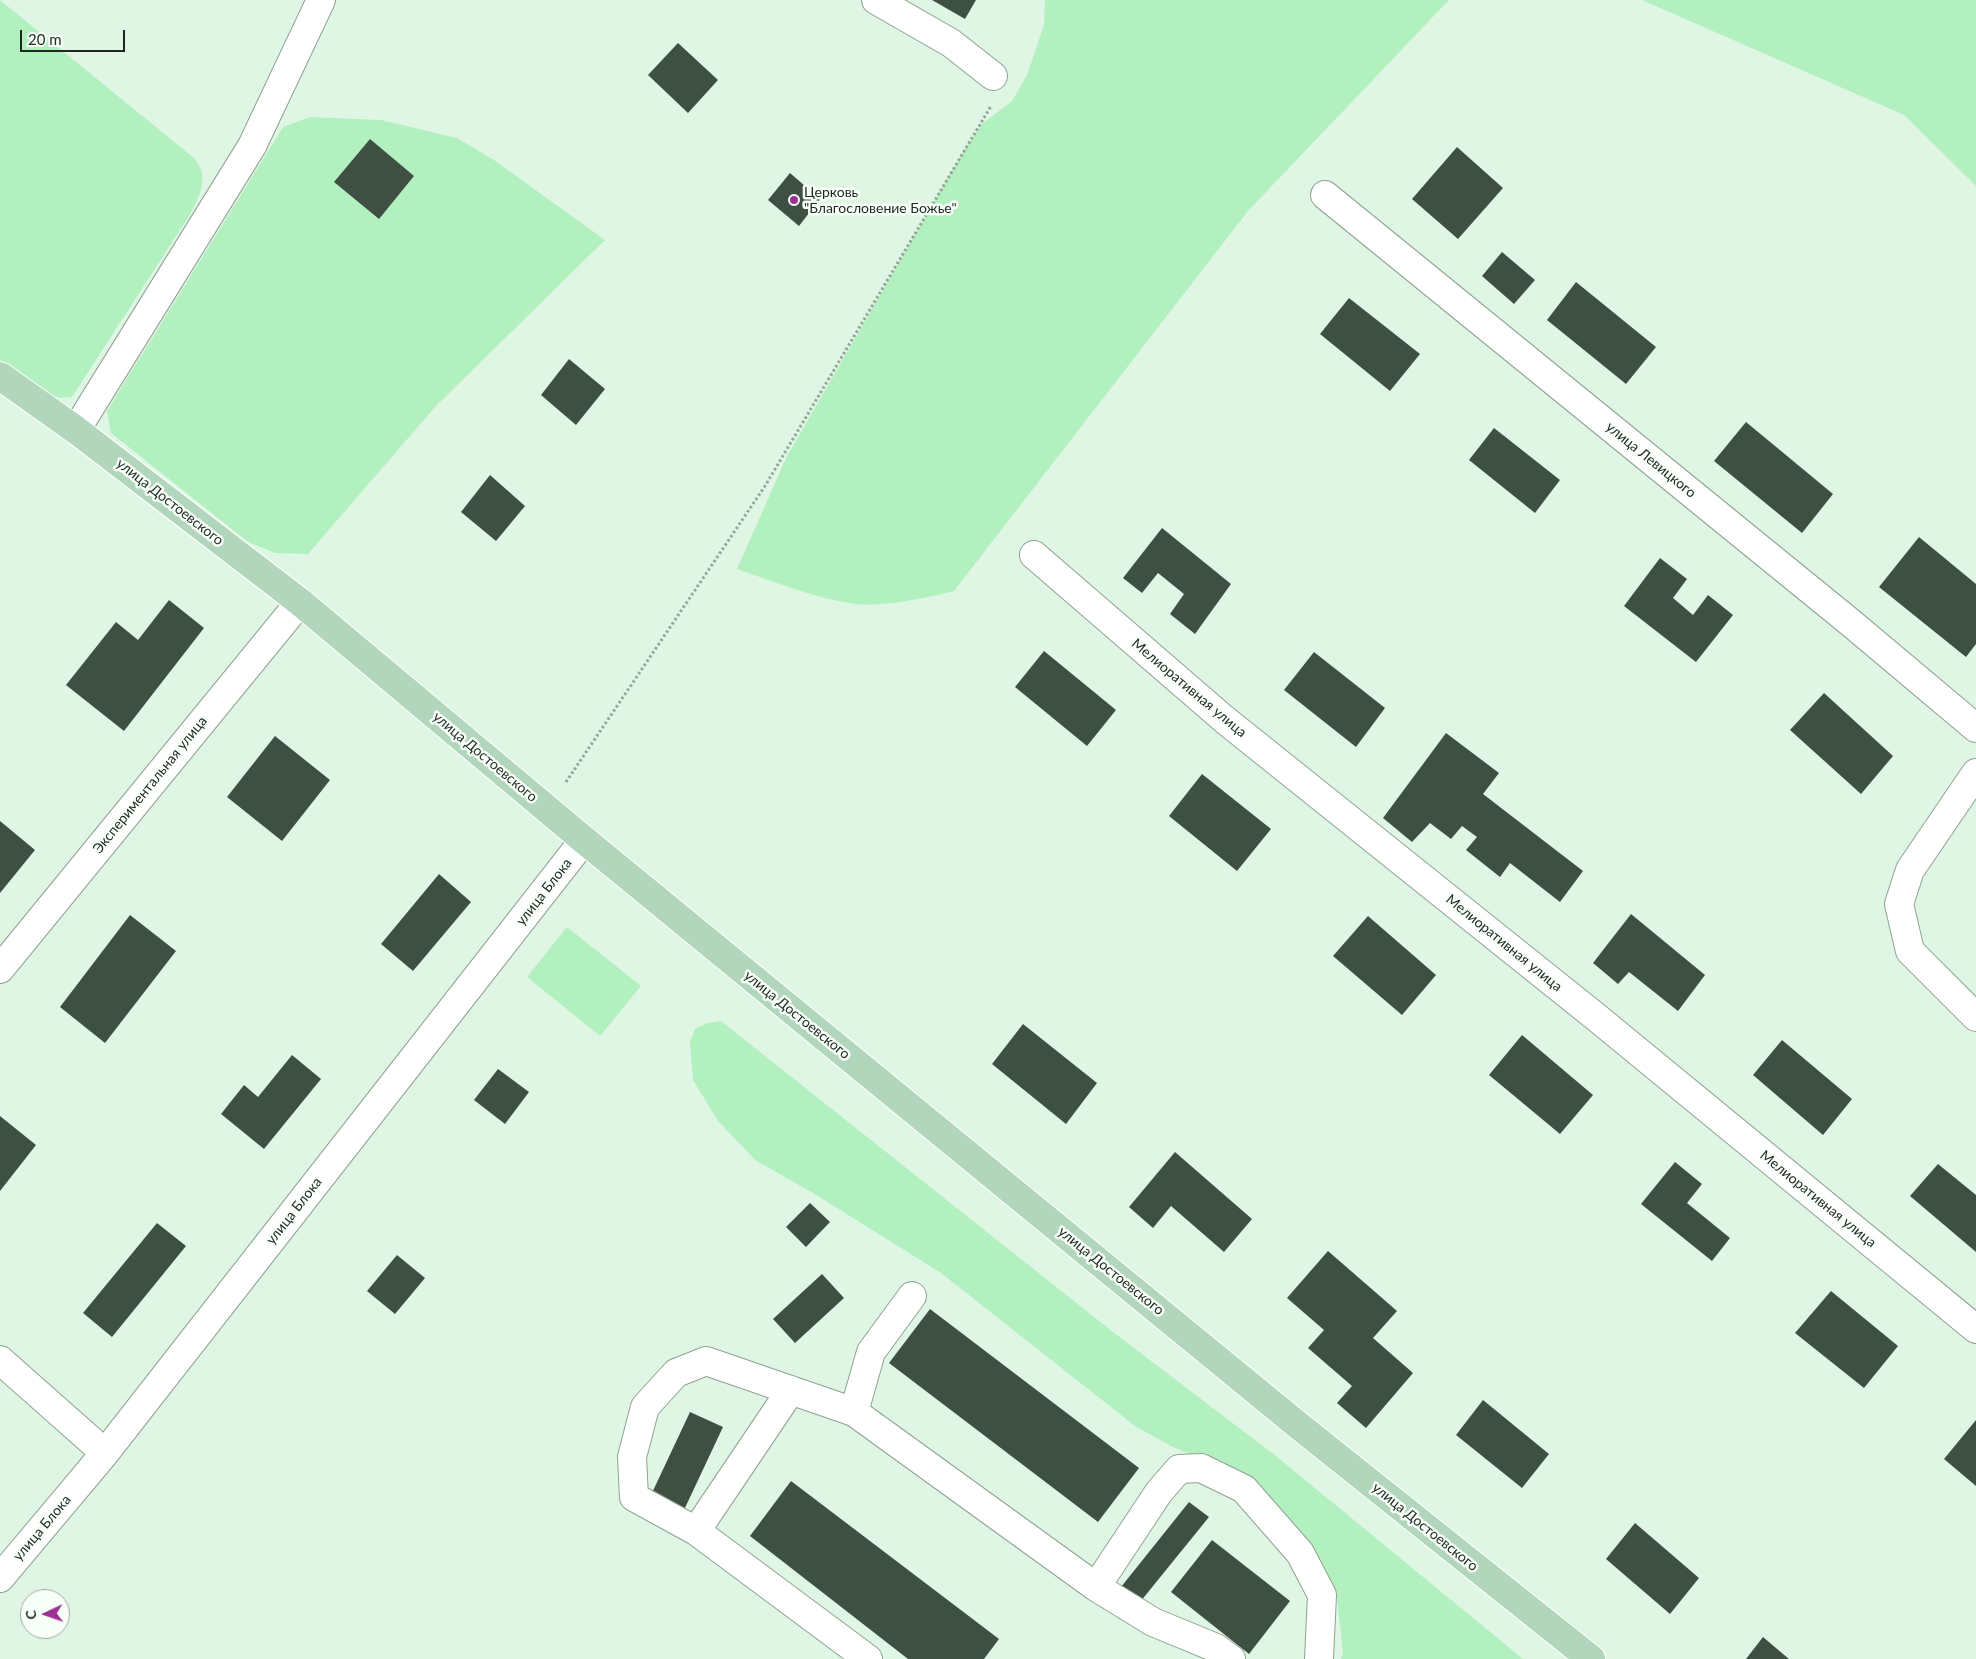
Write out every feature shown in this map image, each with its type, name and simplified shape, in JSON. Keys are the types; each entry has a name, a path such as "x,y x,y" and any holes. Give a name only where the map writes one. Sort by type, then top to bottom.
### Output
{"main road":[{"name":"улица Достоевского","path":"0,376 76,430 300,602 584,840 1292,1420 1591,1659"}],"street":[{"path":"76,430 252,146 321,0"},
{"path":"876,0 951,43 993,76"},
{"name":"улица Левицкого","path":"1325,195 1851,623 1976,728"},
{"name":"Мелиоративная улица","path":"1034,555 1225,720 1596,1017 1976,1329"},
{"name":"Экспериментальная улица","path":"0,969 300,602"},
{"path":"1976,773 1910,870 1900,904 1910,952 1976,1017"},
{"name":"улица Блока","path":"0,1578 105,1453 584,840"},
{"path":"854,1412 871,1352 912,1296"},
{"path":"0,1360 105,1453"},
{"path":"868,1659 696,1531 634,1496 632,1457 645,1407 676,1372 706,1361 854,1412 1096,1587 1153,1622 1218,1655"},
{"path":"696,1531 792,1390"},
{"path":"1096,1587 1159,1492 1179,1469 1201,1468 1244,1489 1300,1553 1322,1596 1319,1659"}],"path":[{"path":"547,809 764,486 996,98 993,76"}],"green space":[{"path":"0,0 194,158 202,173 202,187 189,216 72,397 61,398 42,392 25,381 0,360"},
{"path":"1045,0 1449,0 1248,211 954,591 891,603 855,604 810,594 737,569 787,456 964,150 982,124 1012,101 1027,75 1044,25"},
{"path":"1642,0 1976,0 1976,186 1904,115"},
{"path":"310,117 381,120 457,138 494,160 605,240 435,407 308,554 275,553 248,542 111,433 107,411 283,127"},
{"path":"567,927 641,986 600,1036 527,977"},
{"path":"721,1021 1113,1332 1276,1456 1523,1659 1341,1659 1343,1653 1337,1598 1323,1565 1259,1484 1171,1446 1135,1426 941,1273 813,1193 755,1160 718,1121 693,1080 690,1042 695,1029 707,1023"}],"building":[{"path":"932,0 976,0 965,19"},
{"path":"678,43 718,80 688,113 648,75"},
{"path":"370,139 414,176 379,219 334,182"},
{"path":"1457,147 1503,188 1458,239 1412,199"},
{"name":"Церковь \"Благословение Божье\"","path":"790,173 820,199 799,226 768,200"},
{"path":"1502,252 1535,280 1514,304 1482,276"},
{"path":"1576,282 1656,347 1626,384 1547,320"},
{"path":"1349,298 1420,354 1390,391 1320,334"},
{"path":"569,359 605,389 576,425 541,395"},
{"path":"1746,422 1833,494 1802,533 1714,461"},
{"path":"1494,428 1560,480 1535,513 1469,460"},
{"path":"490,475 525,506 496,541 461,512"},
{"path":"1162,528 1231,584 1195,634 1170,614 1184,594 1158,573 1142,593 1123,578"},
{"path":"1919,537 1976,584 1976,644 1966,657 1879,587"},
{"path":"1660,558 1687,579 1673,598 1693,615 1708,595 1733,615 1696,662 1624,606"},
{"path":"169,600 204,628 124,731 66,685 116,622 138,640"},
{"path":"1044,651 1116,710 1087,746 1015,687"},
{"path":"1314,652 1385,708 1356,747 1284,690"},
{"path":"1824,693 1893,756 1861,794 1790,730"},
{"path":"1446,733 1499,773 1483,794 1583,871 1560,902 1510,863 1500,877 1466,850 1477,837 1462,826 1451,839 1430,823 1412,842 1383,818"},
{"path":"275,736 330,780 282,841 227,797"},
{"path":"1202,774 1271,829 1237,871 1169,816"},
{"path":"0,821 35,850 0,893"},
{"path":"439,874 471,902 413,971 381,944"},
{"path":"1631,914 1705,975 1678,1011 1629,972 1618,984 1593,963"},
{"path":"130,915 176,951 105,1043 60,1007"},
{"path":"1368,916 1436,975 1402,1015 1333,956"},
{"path":"1023,1024 1097,1083 1066,1124 992,1064"},
{"path":"1522,1035 1593,1095 1560,1134 1489,1075"},
{"path":"1782,1040 1852,1099 1823,1135 1753,1075"},
{"path":"292,1055 321,1079 264,1149 221,1114 244,1085 258,1097"},
{"path":"498,1069 529,1092 505,1124 474,1100"},
{"path":"0,1116 36,1145 0,1191"},
{"path":"1175,1152 1252,1219 1224,1252 1171,1206 1153,1228 1129,1207"},
{"path":"1675,1162 1702,1184 1687,1203 1730,1238 1712,1261 1641,1204"},
{"path":"1938,1164 1976,1195 1976,1252 1910,1196"},
{"path":"810,1203 830,1222 806,1247 786,1227"},
{"path":"157,1223 186,1246 112,1337 83,1313"},
{"path":"1328,1251 1397,1311 1373,1338 1413,1373 1366,1428 1337,1403 1352,1386 1308,1348 1324,1330 1287,1298"},
{"path":"397,1255 425,1278 395,1314 367,1291"},
{"path":"822,1274 844,1298 795,1343 773,1319"},
{"path":"1831,1291 1898,1346 1864,1388 1795,1333"},
{"path":"930,1309 1139,1468 1098,1522 889,1363"},
{"path":"1483,1400 1549,1454 1522,1488 1456,1435"},
{"path":"690,1412 723,1427 684,1510 651,1495"},
{"path":"1976,1420 1976,1486 1944,1459"},
{"path":"791,1481 999,1639 984,1659 908,1659 750,1536"},
{"path":"1189,1502 1209,1517 1136,1607 1117,1592"},
{"path":"1635,1523 1699,1578 1670,1614 1606,1559"},
{"path":"1212,1540 1290,1601 1249,1654 1171,1592"},
{"path":"1763,1637 1789,1659 1746,1659"}],"place":[{"name":"Церковь \"Благословение Божье\"","path":"794,200"}]}
